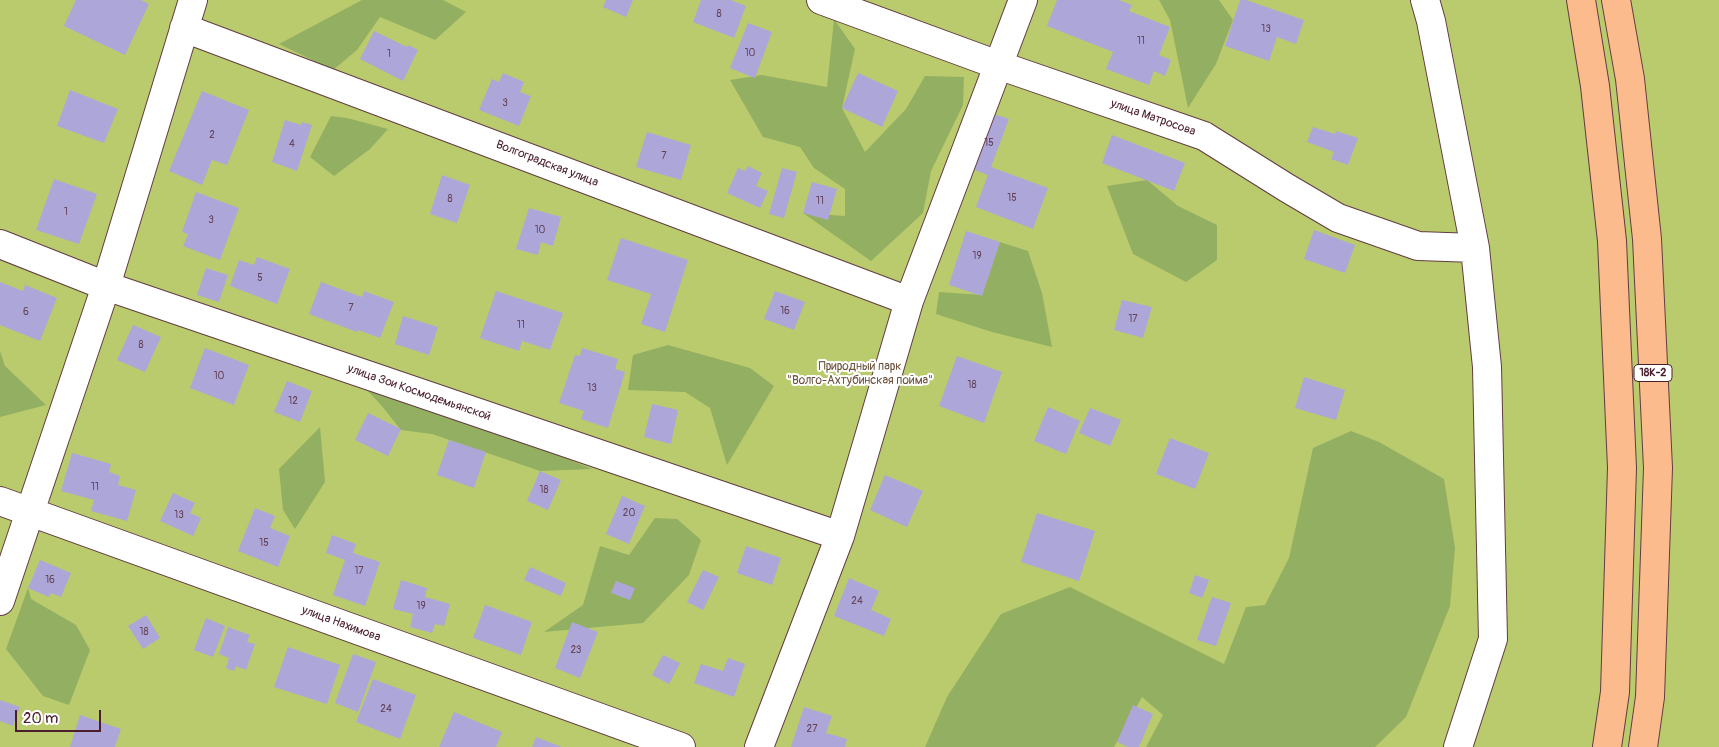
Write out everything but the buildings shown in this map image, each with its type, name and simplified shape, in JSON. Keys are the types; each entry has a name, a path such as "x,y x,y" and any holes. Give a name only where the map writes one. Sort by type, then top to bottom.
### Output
{"main road":[{"name":"18К-2","path":"1582,0 1595,86 1612,241 1622,468 1615,692 1607,747"},
{"name":"18К-2","path":"1616,0 1630,79 1647,239 1658,468 1650,697 1642,747"}],"street":[{"path":"0,600 106,286 193,0"},
{"name":"улица Матросова","path":"821,0 998,65 1204,136 1286,188 1338,218 1418,246 1475,248"},
{"path":"759,747 840,536 909,301 1023,0"},
{"path":"1425,0 1431,21 1475,248 1487,367 1493,639 1455,745"},
{"name":"Волгоградская улица","path":"184,28 909,301"},
{"name":"улица Зои Космодемьянской","path":"0,244 106,286 840,536"},
{"name":"улица Нахимова","path":"0,501 682,747"}],"green space":[{"name":"Природный парк \"Волго-Ахтубинская пойма\"","path":"0,0 1719,0 1719,747 0,747"},
{"path":"362,0 443,0 466,12 435,40 380,17 357,50 333,70 279,44"},
{"path":"1159,0 1219,0 1233,20 1216,64 1188,108 1170,20"},
{"path":"834,19 855,49 842,108 865,152 906,109 925,76 964,77 963,105 931,171 923,213 871,261 803,213 845,216 845,189 814,168 800,147 763,137 730,80 762,75 827,87"},
{"path":"331,116 347,118 388,129 370,149 334,176 310,157"},
{"path":"1147,180 1178,206 1217,225 1217,260 1186,282 1133,254 1107,186"},
{"path":"1000,242 1028,251 1042,293 1052,347 992,332 936,314 939,292 982,295"},
{"path":"668,345 750,368 774,386 727,465 710,408 685,392 628,390 633,355"},
{"path":"0,351 5,366 46,405 0,417"},
{"path":"366,389 470,419 592,469 540,471 432,434 401,430"},
{"path":"320,427 325,482 295,529 283,510 279,469"},
{"path":"1351,431 1379,442 1444,479 1455,548 1450,606 1406,717 1375,747 1146,747 1163,715 1142,697 1114,747 925,747 947,697 1001,614 1070,587 1224,664 1246,607 1265,605 1289,558 1313,448"},
{"path":"655,518 677,519 701,540 689,575 643,623 544,632 583,605 600,546 629,555"},
{"path":"28,588 31,599 76,625 90,650 69,705 43,696 6,649"}]}
